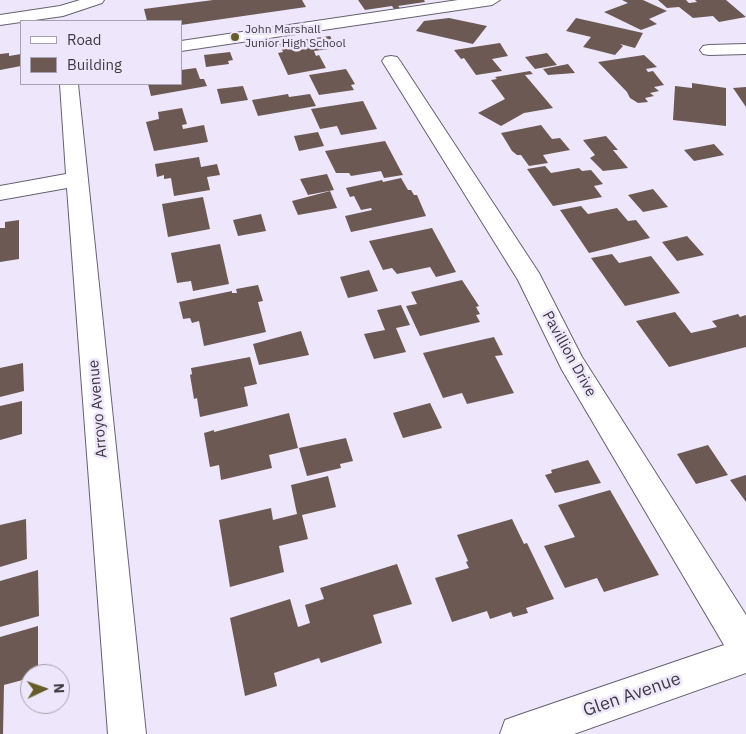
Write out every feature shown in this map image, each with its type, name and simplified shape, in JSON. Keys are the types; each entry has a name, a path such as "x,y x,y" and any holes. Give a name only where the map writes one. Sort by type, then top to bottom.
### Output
{"street":[{"path":"0,20 62,11 96,0"},
{"path":"182,46 492,0"},
{"path":"709,50 746,50"},
{"name":"Pavillion Drive","path":"391,62 530,279 572,363 746,648"},
{"name":"Arroyo Avenue","path":"69,85 127,734"},
{"path":"0,193 77,179"},
{"name":"Glen Avenue","path":"519,734 746,655"}],"building":[{"path":"213,0 302,0 306,7 182,25 182,20 147,20 144,9"},
{"path":"358,0 424,0 425,2 398,6 400,8 394,9 392,6 365,10"},
{"path":"622,0 643,0 667,11 649,19 657,24 641,30 604,12 628,3"},
{"path":"658,0 686,0 689,3 697,2 695,0 726,0 746,17 719,22 713,16 693,18 679,7 667,8"},
{"path":"449,18 487,26 473,44 416,31 424,21"},
{"path":"576,18 643,33 635,48 620,44 623,46 615,55 583,47 591,37 566,31"},
{"path":"330,36 337,48 314,51 316,56 319,55 326,68 288,75 278,53 283,52 279,43"},
{"path":"500,43 508,56 492,59 502,71 476,75 464,58 461,59 454,50"},
{"path":"230,52 233,60 228,61 229,64 206,67 204,55"},
{"path":"9,53 9,56 20,54 20,66 0,70 0,54"},
{"path":"547,53 557,65 535,69 525,57"},
{"path":"644,55 657,67 646,69 648,72 653,71 664,85 654,87 659,91 650,93 654,96 645,98 648,102 638,103 630,98 627,92 598,62"},
{"path":"568,64 575,73 548,75 543,69"},
{"path":"196,68 200,79 204,79 207,86 151,96 148,85 182,85 182,70"},
{"path":"346,69 355,84 351,85 354,90 319,95 309,75"},
{"path":"530,71 533,74 525,75 553,108 524,113 501,126 478,113 505,99 491,80 497,79 495,77"},
{"path":"692,83 726,88 726,126 673,120 675,86 692,88"},
{"path":"243,86 248,100 221,104 217,89"},
{"path":"746,87 746,107 733,88"},
{"path":"288,94 289,97 310,94 316,106 258,116 252,100"},
{"path":"363,101 377,129 341,135 337,126 320,129 311,109"},
{"path":"182,108 187,124 182,125 183,129 204,125 208,142 154,151 146,122 159,119 158,112"},
{"path":"541,125 552,139 560,138 570,150 543,155 548,163 529,166 521,155 517,155 512,151 501,133"},
{"path":"318,132 324,146 299,151 294,136"},
{"path":"606,136 618,150 613,150 628,168 603,171 590,158 595,155 583,140"},
{"path":"385,141 403,175 384,178 381,171 351,176 349,173 336,173 325,151"},
{"path":"714,144 724,155 694,161 684,150"},
{"path":"199,157 201,167 217,164 220,175 207,177 210,190 174,196 171,178 164,179 164,175 157,177 155,164"},
{"path":"545,166 551,173 579,168 582,171 591,170 603,184 594,186 602,197 553,206 527,169"},
{"path":"327,174 334,190 308,195 300,179"},
{"path":"401,178 408,190 417,195 426,216 351,232 345,216 372,210 371,208 361,210 354,196 350,197 346,188"},
{"path":"653,189 668,207 643,212 628,195"},
{"path":"330,191 337,208 298,215 292,201"},
{"path":"203,197 210,229 168,237 162,204"},
{"path":"581,206 588,214 617,208 628,221 636,220 650,238 589,253 560,210"},
{"path":"261,214 266,231 238,236 233,220"},
{"path":"19,220 19,259 0,262 0,228 5,228 5,222"},
{"path":"432,228 456,272 436,277 430,267 397,274 392,268 383,270 369,241"},
{"path":"687,236 704,255 677,261 662,242"},
{"path":"220,244 229,284 193,291 191,281 177,283 171,253"},
{"path":"612,254 619,263 651,256 680,293 625,306 591,258"},
{"path":"369,270 378,291 348,298 340,277"},
{"path":"462,280 479,306 476,307 480,314 476,315 480,322 420,336 406,306 417,304 411,292"},
{"path":"258,285 263,301 258,302 266,332 204,346 199,321 192,323 190,318 183,319 179,302 232,291 232,293 237,293 236,289"},
{"path":"401,305 410,325 396,328 406,352 374,359 364,334 385,330 377,310"},
{"path":"675,312 691,333 717,327 712,321 738,314 740,317 746,315 746,347 669,367 636,321"},
{"path":"301,331 309,355 259,365 253,344"},
{"path":"494,337 503,355 495,356 514,393 467,404 462,393 443,398 423,353"},
{"path":"250,357 257,384 244,387 248,406 200,417 197,398 194,399 190,375 192,374 191,368"},
{"path":"23,363 24,391 0,397 0,368"},
{"path":"22,401 22,434 0,440 0,406"},
{"path":"430,403 442,428 403,438 393,413"},
{"path":"289,413 298,448 269,455 272,468 221,480 219,465 210,467 204,433"},
{"path":"346,438 353,461 340,464 341,468 307,476 299,448"},
{"path":"708,445 728,475 696,484 677,454"},
{"path":"588,460 601,483 555,493 545,475 552,473 551,470"},
{"path":"746,475 746,502 730,480"},
{"path":"328,476 336,507 302,515 308,539 279,546 284,572 230,587 219,520 271,508 273,520 297,514 291,485"},
{"path":"610,490 659,575 604,592 597,578 565,588 544,546 575,537 558,505"},
{"path":"26,519 27,559 0,567 0,525"},
{"path":"512,519 524,544 527,543 554,599 526,608 528,613 513,617 511,612 490,619 487,611 452,622 435,578 469,568 457,535"},
{"path":"397,564 412,604 373,615 382,643 321,663 319,658 274,673 277,686 245,696 230,618 290,599 298,627 310,623 305,605 324,599 320,588"},
{"path":"38,570 39,616 0,627 0,581"},
{"path":"38,626 38,664 20,664 20,681 4,685 3,734 0,734 0,637"}],"place":[{"name":"John Marshall Junior High School","path":"235,37"}]}
